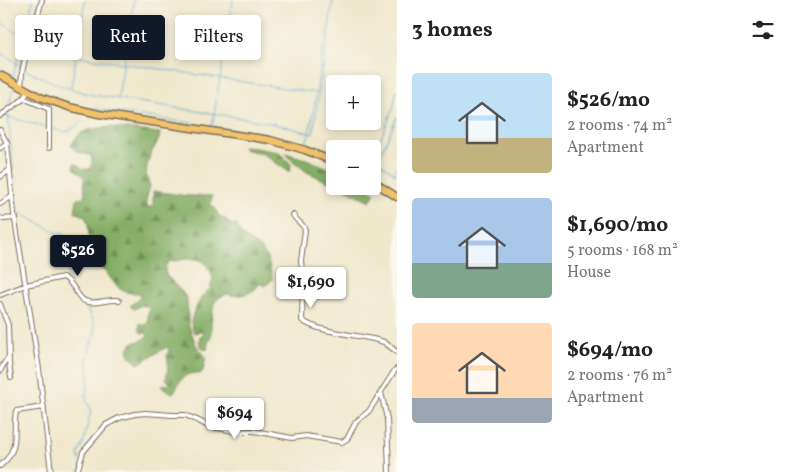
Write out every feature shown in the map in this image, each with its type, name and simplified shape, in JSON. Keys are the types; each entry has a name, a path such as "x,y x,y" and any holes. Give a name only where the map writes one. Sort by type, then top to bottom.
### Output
{"highway":[{"path":"0,75 17,86 25,96 101,118 260,142 326,161"},
{"path":"0,79 77,109 270,140 305,150 326,160"},
{"path":"381,186 397,197"},
{"path":"381,190 397,201"}],"street":[{"path":"17,86 42,0"},
{"path":"0,116 25,96 50,109 49,148"},
{"path":"0,130 7,143 44,407 51,472"},
{"path":"0,148 7,143"},
{"path":"0,177 10,170"},
{"path":"0,204 13,196"},
{"path":"293,215 305,230 301,261 303,279 302,320 308,325 324,330 384,342 397,352"},
{"path":"0,218 16,218"},
{"path":"0,295 26,284 66,277 83,301 95,303 113,299 119,301"},
{"path":"0,304 8,325 11,378"},
{"path":"0,371 9,358"},
{"path":"77,472 83,452 106,425 119,418 146,413 172,416 184,415 208,426 233,431 292,438 306,436 342,442 346,439 356,422 368,411 397,369"},
{"path":"381,392 386,419 389,472"},
{"path":"0,466 13,451 16,411 44,407"}],"green space":[{"path":"112,127 160,133 147,166 146,176 150,186 146,200 148,208 153,205 153,191 187,196 212,196 211,205 215,208 218,215 227,220 229,224 237,225 244,237 262,250 270,268 272,280 265,286 259,284 249,293 236,296 227,294 220,297 214,303 211,336 207,350 201,347 199,343 203,332 194,333 191,322 202,296 210,289 213,279 210,270 203,261 196,259 168,262 165,268 166,275 187,299 189,326 196,345 206,357 203,371 200,374 193,373 183,378 172,393 161,386 170,383 166,379 169,348 167,347 138,364 130,356 128,349 132,343 143,340 148,335 141,333 139,330 140,323 143,325 148,324 148,313 151,308 142,305 134,309 130,306 141,297 139,293 130,293 119,288 97,266 97,262 104,258 108,247 106,243 89,239 88,224 85,216 75,212 77,199 83,198 85,193 84,177 74,168 74,163 82,169 91,169 92,156 76,151 71,146 83,132"},
{"path":"243,146 279,152 290,163 290,171 263,154 244,149"},
{"path":"285,153 326,167 326,181 307,172"},
{"path":"358,195 374,195 370,201"}],"waterway":[{"path":"12,80 33,0"},
{"path":"18,82 23,53 39,0"},
{"path":"71,88 85,0"},
{"path":"118,98 134,0"},
{"path":"212,126 233,0"},
{"path":"25,70 64,87 93,95 261,121 313,134 333,0"},
{"path":"0,22 15,32"},
{"path":"306,145 314,109 323,47"},
{"path":"0,53 20,66"},
{"path":"82,57 316,93"},
{"path":"8,108 12,92 16,86"},
{"path":"380,140 393,108 397,90"},
{"path":"90,108 262,134 326,154"},
{"path":"8,112 18,211 67,236 71,243 67,271 69,280"},
{"path":"4,116 64,132 71,130 82,121"},
{"path":"381,153 397,117"},
{"path":"381,164 397,175"},
{"path":"394,171 397,167"},
{"path":"381,178 397,191"},
{"path":"80,460 78,454 83,445 91,410 86,400 89,377 87,361 95,333 94,323 84,302"},
{"path":"79,472 82,463"}]}
